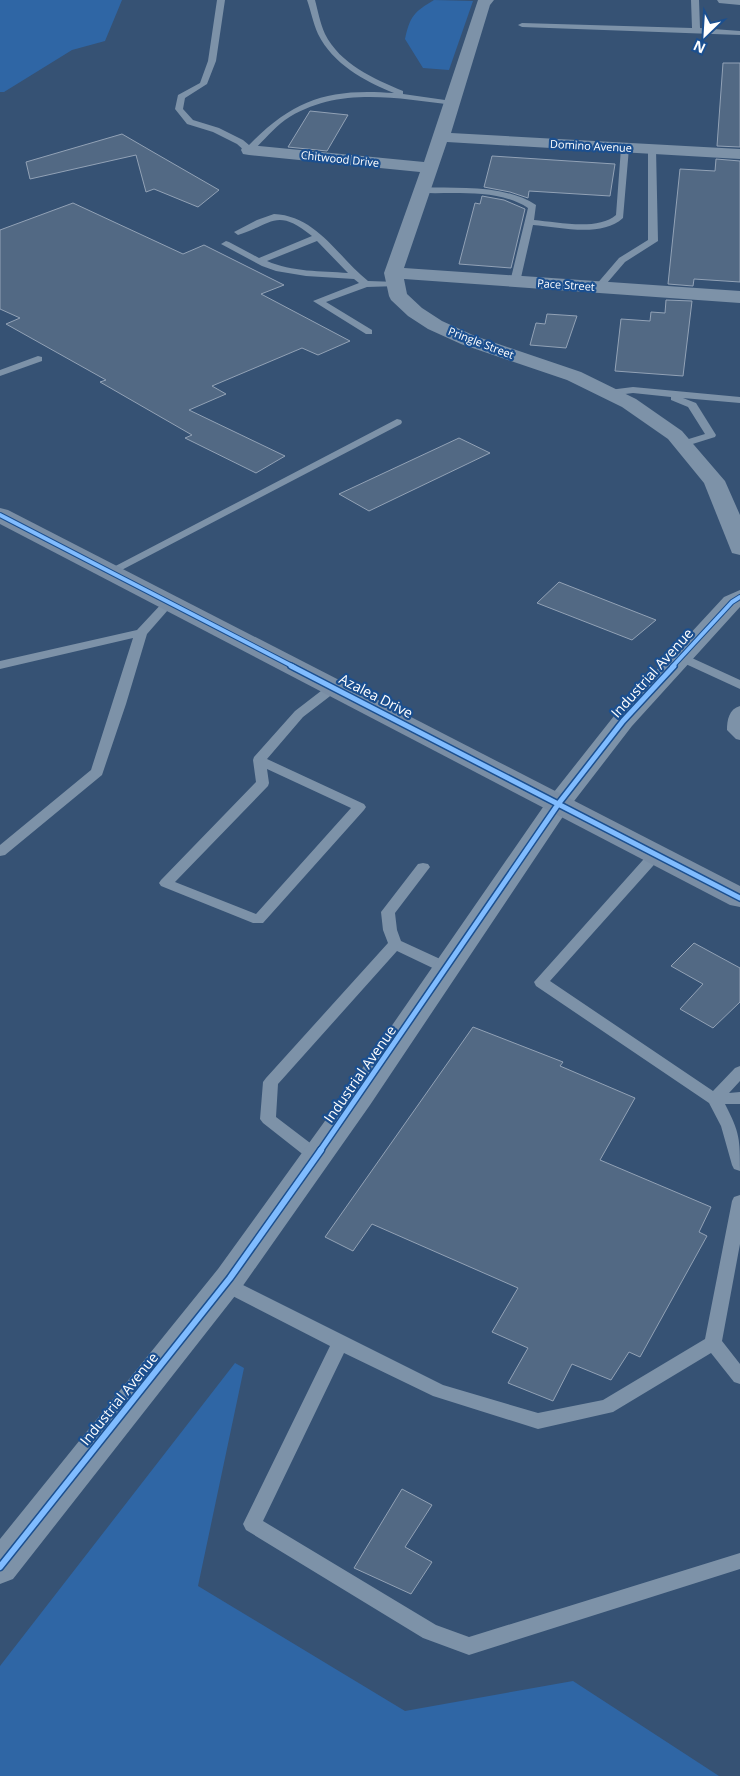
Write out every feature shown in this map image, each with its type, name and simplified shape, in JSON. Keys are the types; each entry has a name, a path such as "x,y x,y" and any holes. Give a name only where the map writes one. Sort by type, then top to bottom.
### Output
{"street":[{"path":"394,279 483,3 487,0"},
{"path":"724,0 740,1"},
{"name":"Domino Avenue","path":"441,137 740,154"},
{"name":"Chitwood Drive","path":"249,150 431,168"},
{"name":"Pace Street","path":"394,279 515,282 740,298"},
{"name":"Pringle Street","path":"394,279 398,296 415,312 434,325 468,340 574,376 629,404 676,435 714,481 738,536 740,548"},
{"name":"Azalea Drive","path":"0,515 740,898"},
{"name":"Industrial Avenue","path":"0,1567 225,1284 316,1156 559,803 623,721 732,602 740,597"}],"lane":[{"path":"221,0 215,47 209,69 203,84 181,98 179,109 190,122 216,130 240,142 249,150 282,119 302,108 333,97 410,97 452,103"},
{"path":"311,0 322,34 337,54 358,72 410,97"},
{"path":"695,0 696,30"},
{"path":"522,25 740,33"},
{"path":"529,222 590,226 617,222 620,216 625,148"},
{"path":"598,288 619,260 653,241 652,149"},
{"path":"423,190 512,196 527,201 533,207 515,282"},
{"path":"238,232 268,219 290,218 311,230 366,284"},
{"path":"259,261 318,237"},
{"path":"226,244 259,261 291,271 356,276"},
{"path":"369,332 318,301 366,284 394,279"},
{"path":"0,373 38,359"},
{"path":"609,393 633,390 740,400"},
{"path":"660,392 692,405 711,435 683,444"},
{"path":"110,572 398,422"},
{"path":"0,852 97,772 141,633 169,602"},
{"path":"0,665 141,633"},
{"path":"681,657 740,685"},
{"path":"259,760 299,714 334,687"},
{"path":"740,710 733,719 733,730 740,736"},
{"path":"259,760 358,807 258,920 166,883 263,783 259,760"},
{"path":"656,854 541,982 714,1099 729,1126 740,1165"},
{"path":"423,868 388,912 390,930 395,944 446,968"},
{"path":"316,1156 268,1119 271,1082 395,944"},
{"path":"714,1099 740,1072"},
{"path":"714,1099 740,1098"},
{"path":"225,1284 439,1391 538,1421 607,1407 713,1343 740,1201"},
{"path":"340,1343 252,1524 430,1632 469,1646 740,1561"},
{"path":"713,1343 740,1378"}],"shaded area":[{"path":"0,0 122,0 105,41 72,50 4,92 0,92"},
{"path":"434,0 473,1 449,70 423,68 405,39 414,15"},
{"path":"235,1363 244,1368 198,1586 405,1711 573,1681 719,1776 0,1776 0,1666"}],"building":[{"path":"723,63 740,63 740,147 717,146"},
{"path":"310,111 348,115 327,151 288,147"},
{"path":"122,134 219,190 198,207 154,189 146,192 136,155 30,179 26,162"},
{"path":"492,156 615,164 610,196 529,191 528,198 484,187"},
{"path":"716,159 740,161 740,282 694,279 693,286 668,284 680,169 715,171"},
{"path":"482,196 504,200 525,209 511,268 459,264 475,203 480,204"},
{"path":"73,203 183,254 204,245 284,285 261,294 350,341 318,355 302,348 212,386 226,394 189,410 285,456 256,473 185,438 192,435 100,382 106,380 6,324 20,318 0,309 0,230"},
{"path":"666,300 692,301 683,376 615,371 621,319 650,321 651,312 665,313"},
{"path":"547,314 577,316 566,348 530,345 536,323 545,324"},
{"path":"459,438 490,453 369,511 339,494"},
{"path":"559,582 656,620 632,640 537,603"},
{"path":"694,943 740,968 740,1002 713,1028 680,1009 703,984 671,966"},
{"path":"473,1027 563,1062 560,1066 635,1098 600,1160 711,1207 699,1232 707,1236 640,1357 629,1352 611,1380 572,1364 553,1401 508,1383 528,1348 492,1332 518,1288 372,1224 353,1251 325,1237"},
{"path":"402,1489 432,1505 405,1547 432,1562 411,1594 354,1568"}],"cycle path":[{"path":"0,515 740,898"},
{"path":"0,1567 230,1278 359,1097 559,803 623,721 732,602 740,597"}]}
